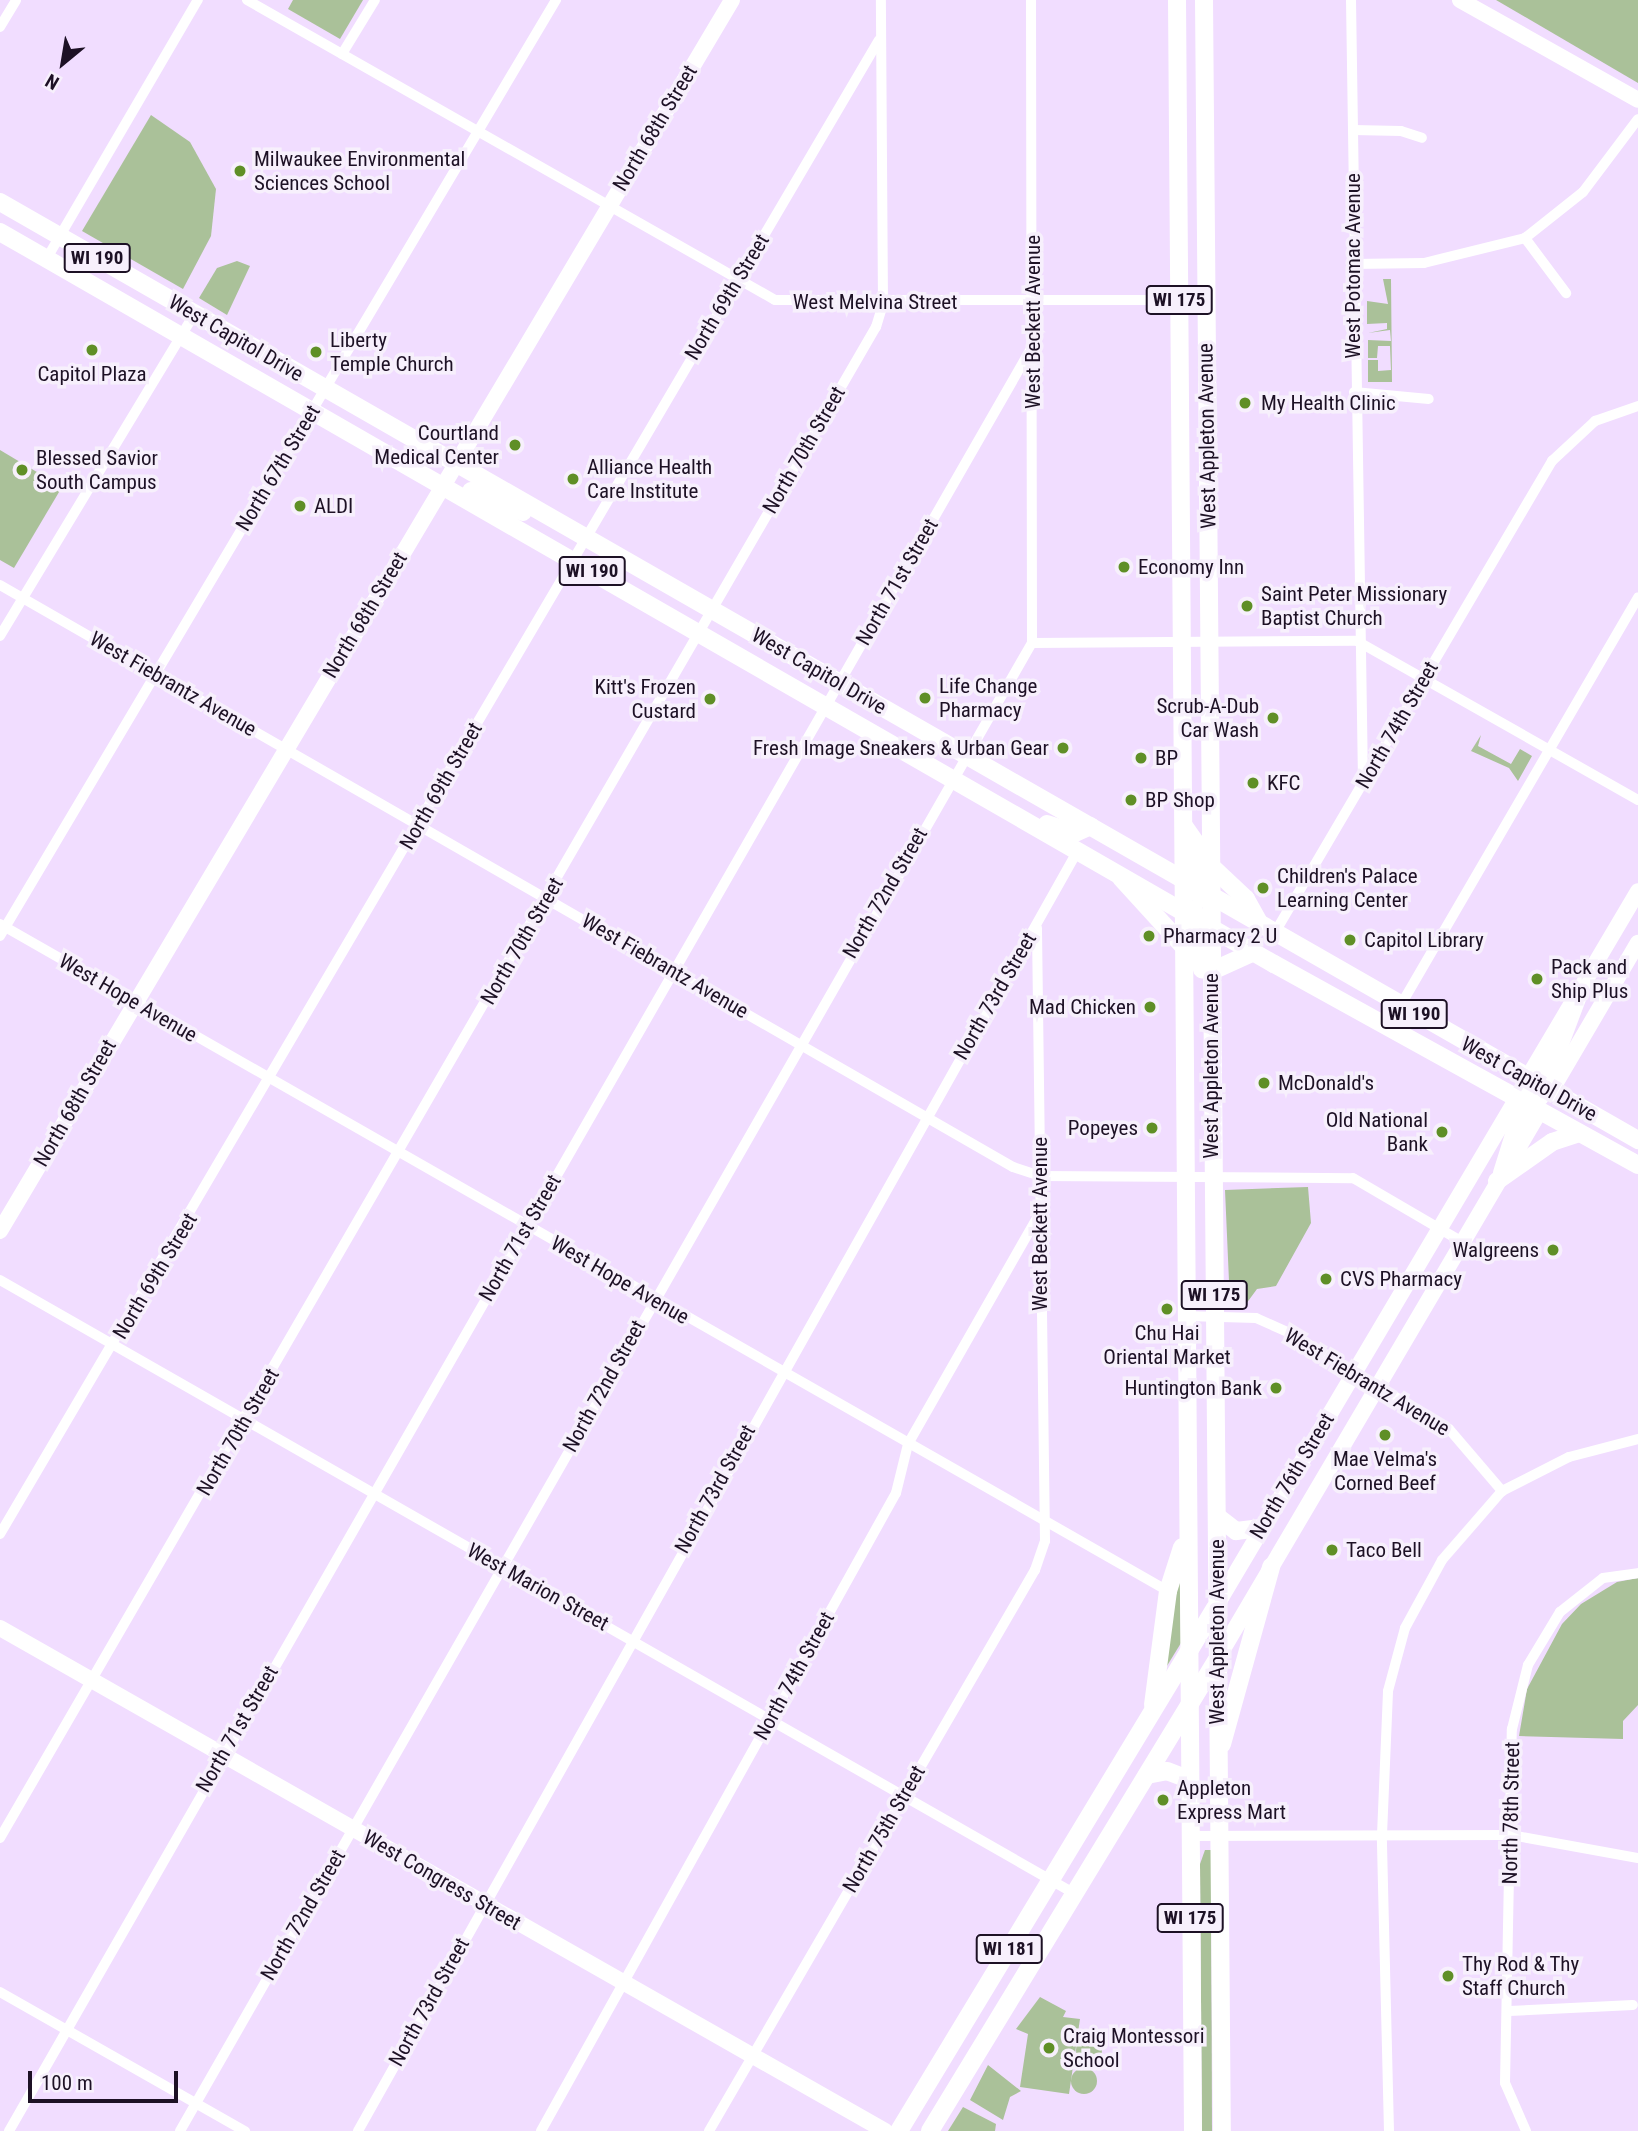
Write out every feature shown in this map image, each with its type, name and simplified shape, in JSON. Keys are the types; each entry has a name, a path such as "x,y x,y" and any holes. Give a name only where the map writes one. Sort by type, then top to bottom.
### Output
{"main road":[{"name":"West Appleton Avenue","path":"1177,0 1184,831 1198,904"},
{"name":"West Appleton Avenue","path":"1193,2131 1188,1779 1184,947 1211,866 1204,0"},
{"name":"West Capitol Drive","path":"0,202 1146,858 1254,952 1638,1166"},
{"name":"West Capitol Drive","path":"0,232 444,485 697,633 953,775 1122,875 1198,904"},
{"path":"380,449 443,466 456,463"},
{"path":"444,485 520,512 536,508"},
{"path":"1030,822 1075,833 1091,826"},
{"path":"1146,858 1164,855 1184,831"},
{"path":"1078,850 1125,846"},
{"path":"1211,866 1246,899 1268,931"},
{"path":"1122,875 1184,947"},
{"path":"1254,952 1212,980 1202,968 1198,904 1268,931"},
{"name":"West Capitol Drive","path":"1268,931 1638,1140"},
{"path":"1312,984 1346,975"},
{"name":"West Appleton Avenue","path":"1212,980 1210,1177 1218,1517 1215,1608 1222,2131"},
{"path":"1540,1085 1573,1023 1579,993"},
{"name":"North 76th Street","path":"1528,1104 1540,1085"},
{"name":"North 76th Street","path":"1528,1104 1540,1085"},
{"path":"1500,1177 1528,1104"},
{"path":"1500,1177 1552,1142 1580,1133"},
{"path":"1218,1517 1236,1531 1262,1528"},
{"path":"1153,1710 1168,1591 1187,1531"},
{"path":"1217,1761 1271,1567"},
{"name":"North 76th Street","path":"899,2131 1215,1608"},
{"name":"North 76th Street","path":"930,2131 1216,1661"},
{"path":"1147,1775 1167,1771 1188,1779"}],"street":[{"path":"0,27 16,0"},
{"path":"47,258 198,0"},
{"name":"West Melvina Street","path":"247,0 480,131 736,282 799,305 1205,300"},
{"path":"342,54 375,0"},
{"name":"North 67th Street","path":"2,929 556,0"},
{"name":"North 68th Street","path":"0,1231 732,0"},
{"name":"North 70th Street","path":"0,1838 399,1154 697,633 876,327 883,304 881,0"},
{"name":"West Beckett Avenue","path":"1031,0 1034,302 1032,643"},
{"name":"West Potomac Avenue","path":"1351,0 1357,641 1363,783"},
{"path":"1461,0 1638,100"},
{"name":"North 69th Street","path":"0,1534 271,1080 584,536 880,38"},
{"path":"1353,264 1424,263 1525,238 1583,192 1638,119"},
{"path":"1353,131 1401,131 1422,138"},
{"path":"1525,238 1566,293"},
{"path":"0,636 194,314"},
{"name":"North 71st Street","path":"9,2131 221,1755 1033,345"},
{"path":"1354,392 1429,399"},
{"name":"North 74th Street","path":"1268,931 1363,783 1552,461 1595,421 1638,407"},
{"name":"West Fiebrantz Avenue","path":"0,585 924,1116 1040,1176"},
{"path":"1388,1027 1638,597"},
{"path":"1032,643 1210,639 1357,641 1638,800"},
{"name":"North 72nd Street","path":"180,2131 964,754 1032,643"},
{"name":"North 73rd Street","path":"358,2131 779,1371 1078,850"},
{"path":"1579,993 1638,891"},
{"name":"West Beckett Avenue","path":"1037,925 1040,1176 1037,1218 1044,1524"},
{"name":"West Hope Avenue","path":"2,929 135,1002 1044,1524 1168,1591"},
{"name":"North 76th Street","path":"1540,1085 1638,943"},
{"name":"North 76th Street","path":"1215,1608 1440,1229 1528,1104"},
{"path":"1040,1176 1353,1178 1461,1241"},
{"name":"North 76th Street","path":"1216,1661 1375,1385 1500,1177"},
{"name":"North 74th Street","path":"541,2131 896,1493 908,1444 1037,1218"},
{"name":"West Marion Street","path":"0,1280 1075,1894"},
{"name":"West Fiebrantz Avenue","path":"1186,1316 1256,1318 1354,1372 1449,1429 1502,1491"},
{"path":"1389,2131 1382,1835 1388,1690 1405,1628 1442,1560 1502,1491 1569,1457 1638,1439"},
{"name":"North 75th Street","path":"709,2131 1035,1570 1044,1524"},
{"name":"North 78th Street","path":"1526,2131 1515,2114 1505,2083 1509,2011 1512,1729 1528,1665 1560,1612 1603,1578 1638,1573"},
{"name":"West Congress Street","path":"0,1628 885,2131"},
{"path":"1189,1836 1511,1835 1638,1858"},
{"path":"0,1992 245,2131"},
{"path":"1509,2011 1633,2005"}],"green space":[{"path":"293,0 363,0 340,39 288,9"},
{"path":"1496,0 1638,0 1638,83"},
{"path":"151,115 190,142 216,189 211,236 183,289 82,231"},
{"path":"237,261 250,266 227,315 199,298 217,268"},
{"path":"1383,279 1391,279 1392,382 1368,382 1368,360 1378,360 1378,371 1391,370 1390,346 1378,346 1377,358 1368,358 1368,340 1391,341 1390,330 1368,333 1387,329 1387,323 1367,324 1367,301 1388,304"},
{"path":"0,450 62,487 14,568 0,560"},
{"path":"1481,735 1478,746 1511,764 1520,749 1532,756 1518,781 1509,768 1471,751"},
{"path":"1308,1187 1311,1223 1276,1286 1257,1289 1246,1304 1230,1304 1225,1190"},
{"path":"1180,1572 1181,1643 1162,1674"},
{"path":"1638,1578 1638,1705 1623,1721 1623,1739 1519,1736 1527,1689 1562,1624 1581,1604 1617,1582"},
{"path":"1205,1850 1211,1850 1212,2131 1202,2131 1200,1864"},
{"path":"1040,1997 1066,2011 1063,2017 1080,2019 1069,2094 1020,2087 1028,2034 1016,2029"},
{"path":"1089,2037 1098,2041 1102,2050 1098,2059 1089,2063 1080,2059 1076,2050 1080,2041"},
{"path":"988,2065 1021,2091 1010,2097 1003,2120 970,2100"},
{"path":"1084,2068 1093,2072 1097,2081 1093,2090 1084,2094 1075,2090 1071,2081 1075,2072"},
{"path":"963,2107 996,2124 995,2131 948,2131"}],"place":[{"name":"Milwaukee Environmental Sciences School","path":"240,171"},
{"name":"Capitol Plaza","path":"92,350"},
{"name":"Liberty Temple Church","path":"316,352"},
{"name":"My Health Clinic","path":"1245,403"},
{"name":"Courtland Medical Center","path":"515,445"},
{"name":"Blessed Savior South Campus","path":"22,470"},
{"name":"Alliance Health Care Institute","path":"573,479"},
{"name":"ALDI","path":"300,506"},
{"name":"Economy Inn","path":"1124,567"},
{"name":"Saint Peter Missionary Baptist Church","path":"1247,606"},
{"name":"Life Change Pharmacy","path":"925,698"},
{"name":"Kitt's Frozen Custard","path":"710,699"},
{"name":"Scrub-A-Dub Car Wash","path":"1273,718"},
{"name":"Fresh Image Sneakers & Urban Gear","path":"1063,748"},
{"name":"BP","path":"1141,758"},
{"name":"KFC","path":"1253,783"},
{"name":"BP Shop","path":"1131,800"},
{"name":"Children's Palace Learning Center","path":"1263,888"},
{"name":"Pharmacy 2 U","path":"1149,936"},
{"name":"Capitol Library","path":"1350,940"},
{"name":"Pack and Ship Plus","path":"1537,979"},
{"name":"Mad Chicken","path":"1150,1007"},
{"name":"McDonald's","path":"1264,1083"},
{"name":"Popeyes","path":"1152,1128"},
{"name":"Old National Bank","path":"1442,1132"},
{"name":"Walgreens","path":"1553,1250"},
{"name":"CVS Pharmacy","path":"1326,1279"},
{"name":"Chu Hai Oriental Market","path":"1167,1309"},
{"name":"Huntington Bank","path":"1276,1388"},
{"name":"Mae Velma's Corned Beef","path":"1385,1435"},
{"name":"Taco Bell","path":"1332,1550"},
{"name":"Appleton Express Mart","path":"1163,1800"},
{"name":"Thy Rod & Thy Staff Church","path":"1448,1976"},
{"name":"Craig Montessori School","path":"1049,2048"}]}
